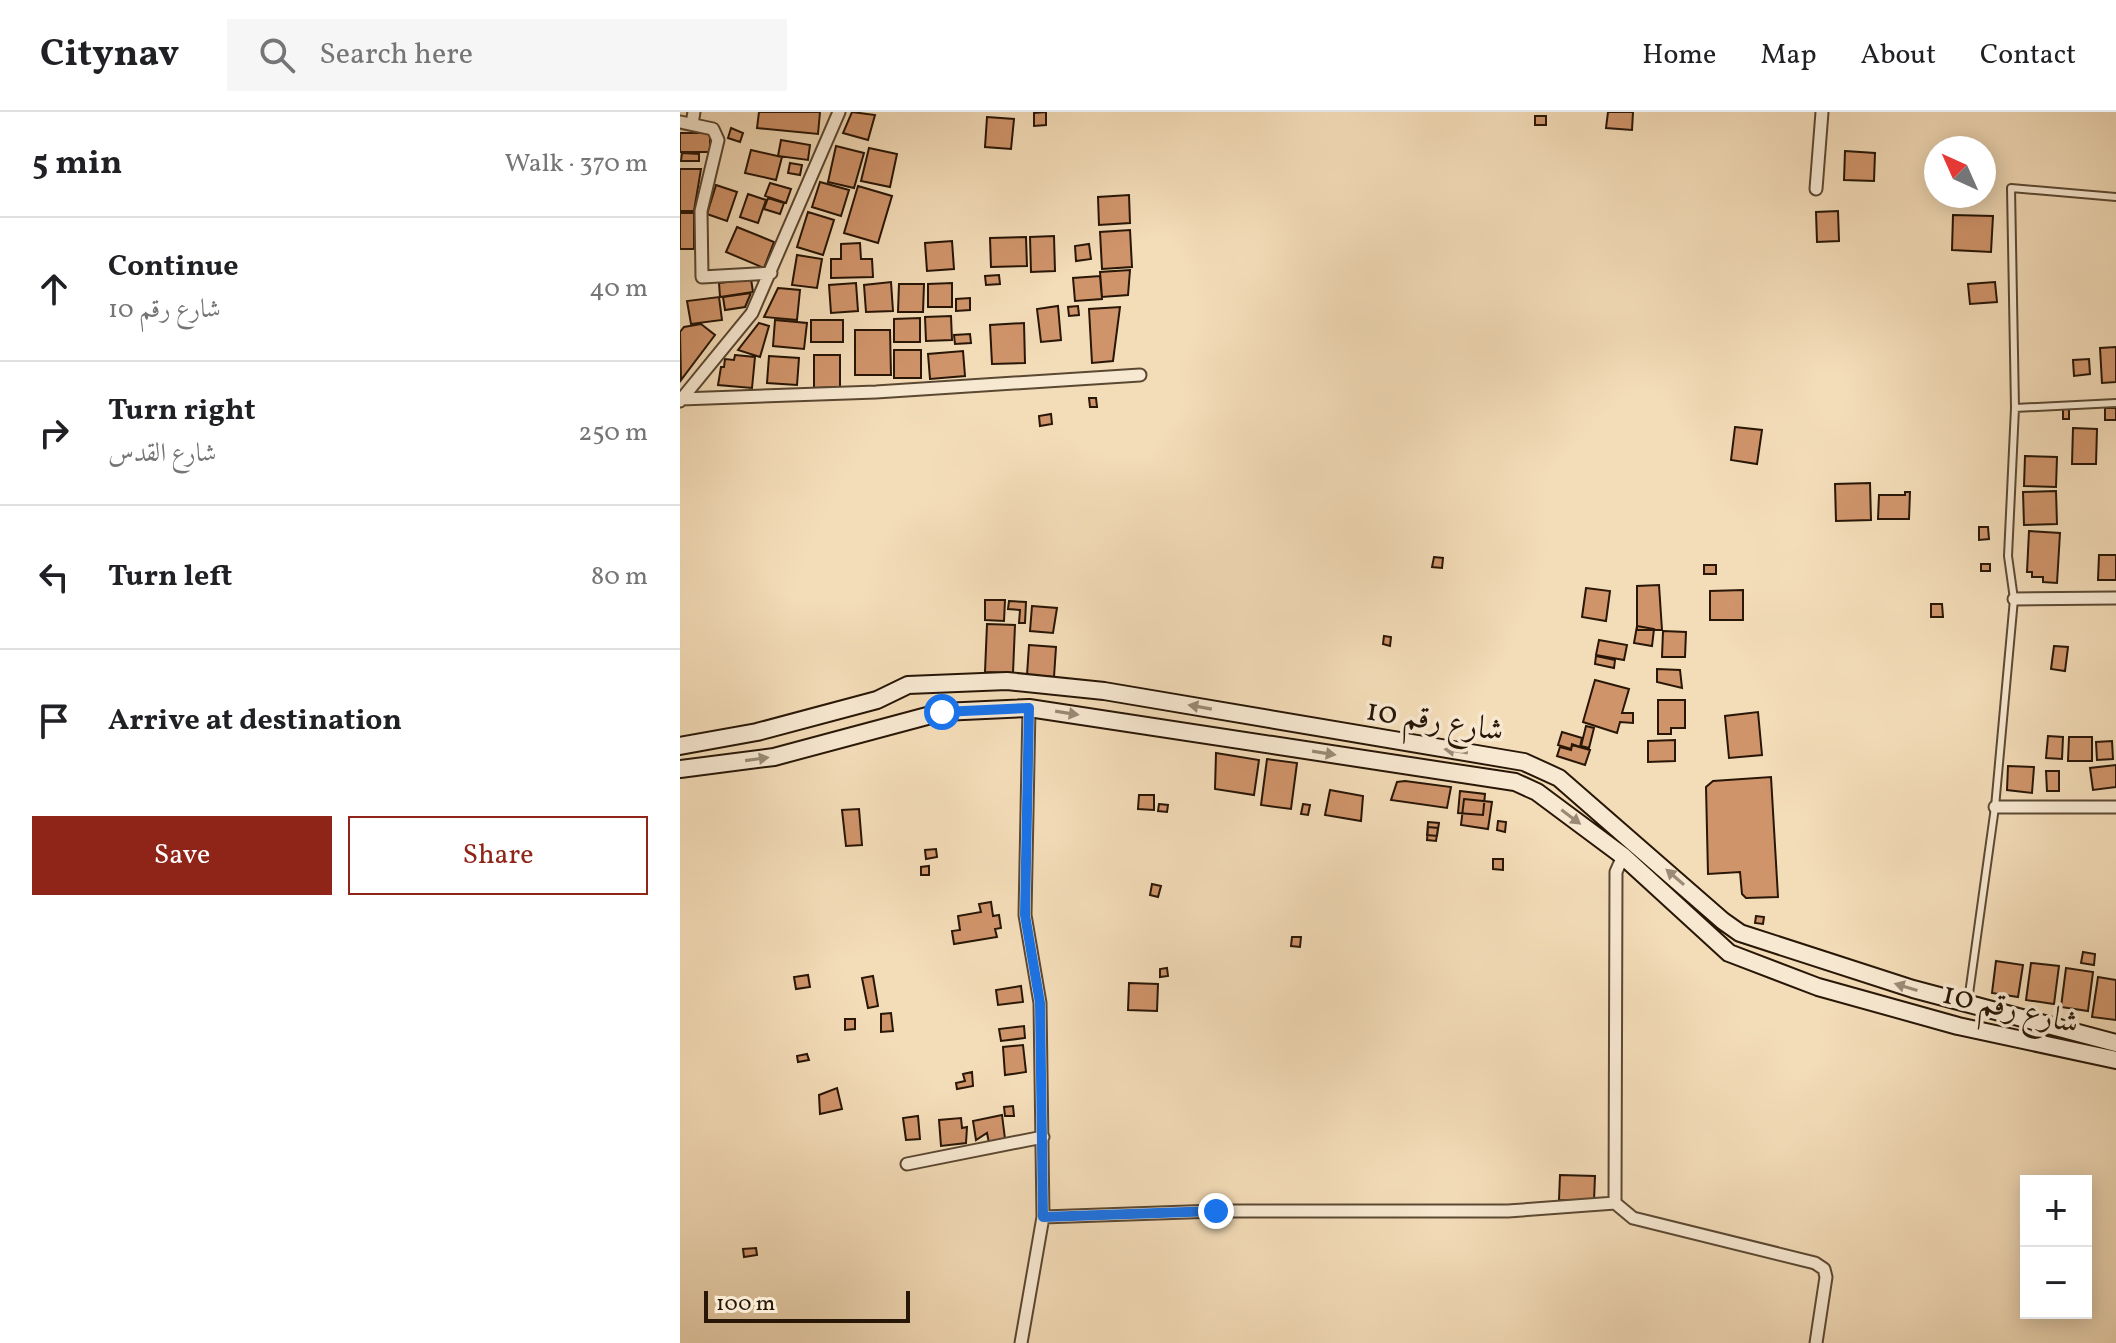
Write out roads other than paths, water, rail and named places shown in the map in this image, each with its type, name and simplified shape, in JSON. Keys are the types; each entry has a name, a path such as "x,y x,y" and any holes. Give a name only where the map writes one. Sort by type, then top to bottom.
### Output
{"main road":[{"name":"شارع رقم 10","path":"680,746 717,742 877,700 908,685 1007,681 1104,691 1524,762 1559,778 1740,933 1968,1005 2116,1043"},
{"name":"شارع رقم 10","path":"680,769 774,757 942,712 1029,708 1515,782 1537,792 1623,856 1729,953 1818,987 1958,1026 2116,1060"}],"street":[{"path":"681,400 752,313 839,112"},
{"path":"1816,189 1822,112"},
{"path":"689,119 713,129 718,140 701,211 702,277 771,273"},
{"path":"681,400 876,392 1140,375"},
{"path":"2014,599 2116,598"},
{"path":"1021,1343 1043,1217 1040,1003 1025,915 1029,708"},
{"path":"1995,807 2116,807"},
{"path":"1615,1203 1616,872 1623,856"},
{"path":"907,1164 1043,1137"},
{"path":"1043,1217 1216,1211 1508,1211 1615,1203 1633,1218 1815,1263 1824,1269 1826,1277 1816,1343"}],"lane":[{"path":"1968,1005 1995,807 2014,599 2008,556 2015,408 2011,188 2116,197"},
{"path":"2015,408 2116,403"}]}
